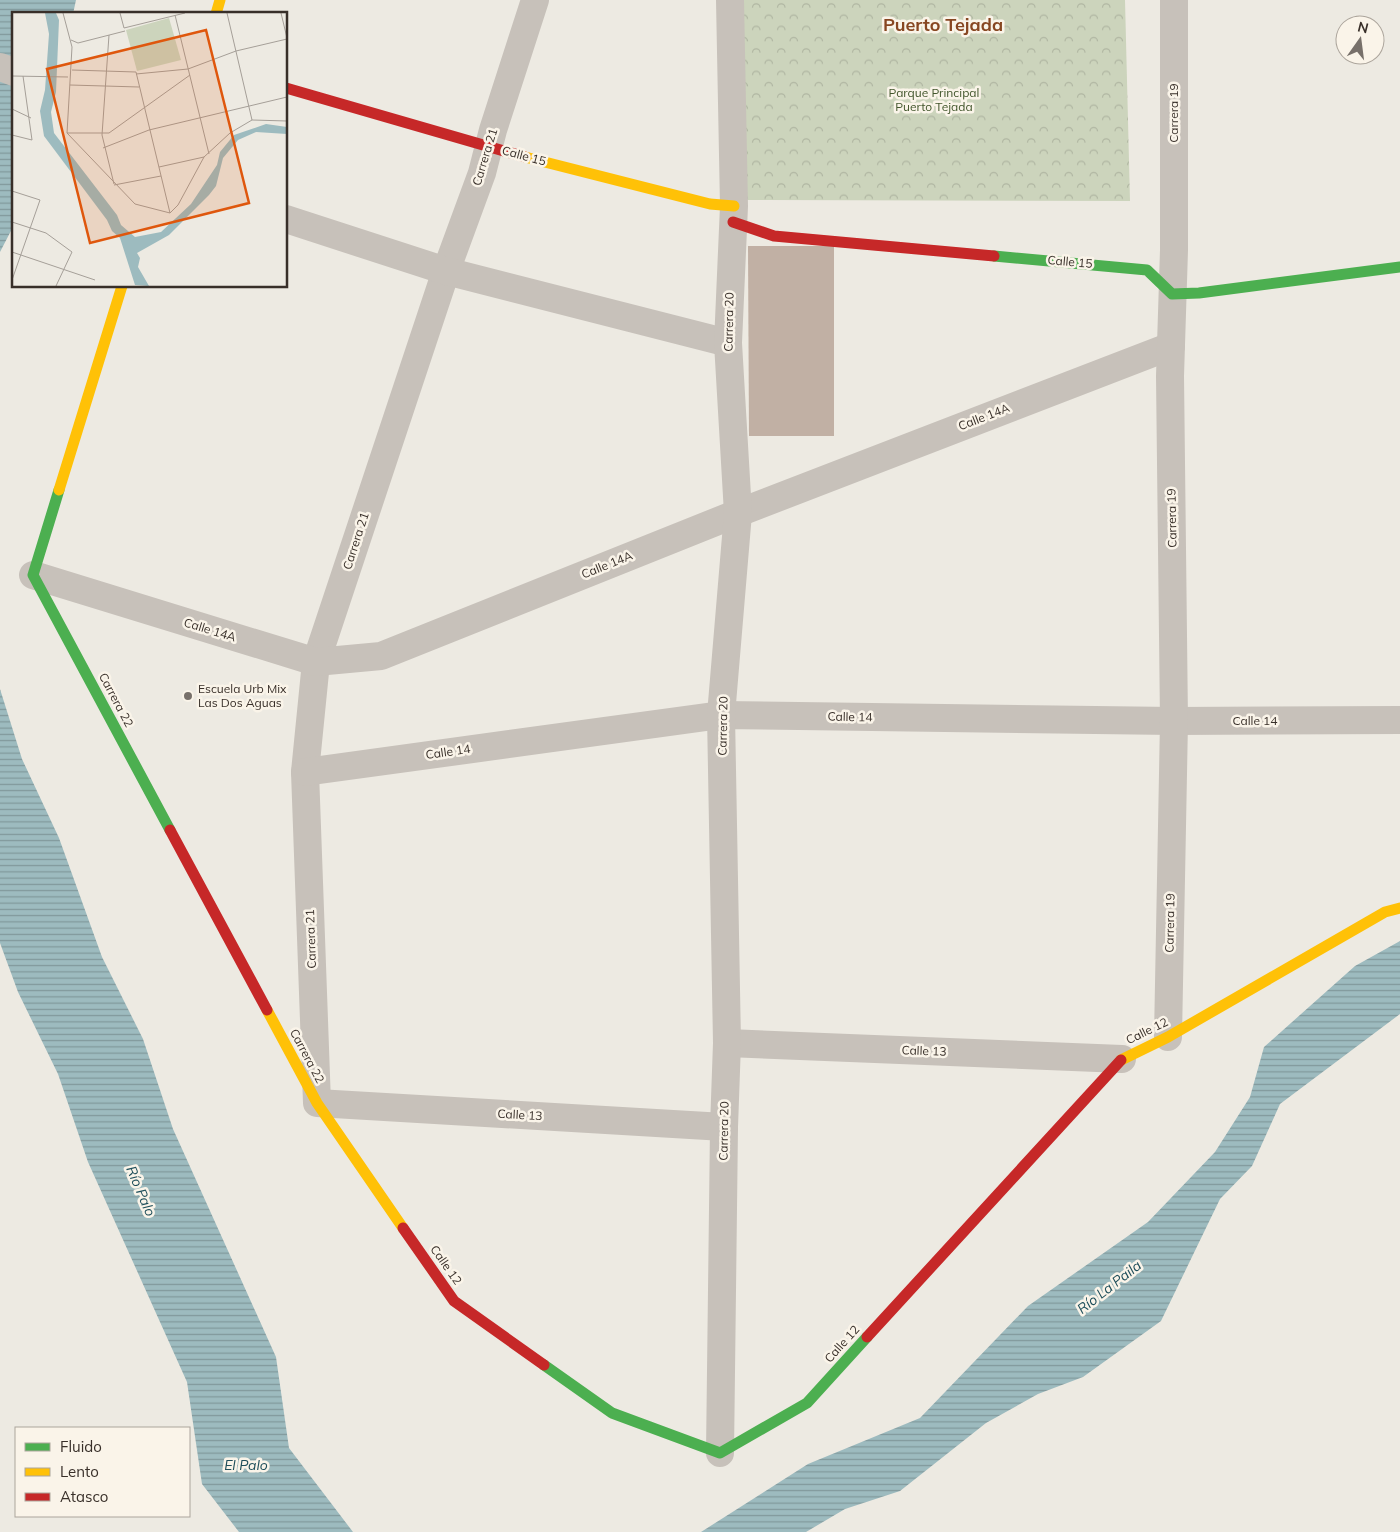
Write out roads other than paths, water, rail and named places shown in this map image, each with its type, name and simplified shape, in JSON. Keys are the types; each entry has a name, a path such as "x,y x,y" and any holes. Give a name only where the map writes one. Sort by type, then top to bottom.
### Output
{"street":[{"name":"Carrera 21","path":"317,1103 304,772 316,662 446,271 482,173 535,0"},
{"name":"Carrera 20","path":"720,1453 724,1127 727,1043 721,715 738,512 728,343 734,214 730,0"},
{"name":"Carrera 19","path":"1168,1037 1174,721 1171,346 1174,250 1174,0"},
{"path":"0,67 12,71"},
{"name":"Calle 15","path":"288,89 489,146 710,204 734,214 754,231 774,236 1135,268 1146,270 1172,294"},
{"path":"288,220 446,271 728,343"},
{"path":"1172,294 1199,293 1400,267"},
{"path":"33,575 121,288"},
{"name":"Calle 14A","path":"33,575 316,662 381,656 738,512 1171,346"},
{"name":"Carrera 22","path":"33,575 317,1103"},
{"name":"Calle 14","path":"304,772 721,715 1174,721 1400,720"},
{"name":"Calle 12","path":"317,1103 454,1301 612,1413 720,1453 807,1403 1122,1058 1168,1037 1385,912 1400,908"},
{"name":"Calle 13","path":"727,1043 1122,1058"},
{"name":"Calle 13","path":"317,1103 724,1127"}],"water":[{"path":"0,0 76,0 73,12 12,12 12,229 0,252"},
{"name":"El Palo","path":"0,689 22,759 59,838 102,957 143,1039 173,1129 276,1357 289,1448 353,1532 239,1532 202,1484 187,1382 88,1162 58,1074 18,992 0,943"},
{"name":"Río La Paila","path":"1400,941 1400,1014 1280,1104 1252,1166 1220,1199 1161,1321 1083,1377 1038,1394 986,1423 900,1491 845,1509 806,1532 701,1532 808,1464 920,1418 1028,1306 1148,1222 1215,1152 1250,1097 1264,1047 1355,966"}],"place":[{"name":"Escuela Urb Mix Las Dos Aguas","path":"188,696"}],"district":[{"name":"Puerto Tejada","path":"943,25"}],"park label":[{"name":"Parque Principal Puerto Tejada","path":"934,100"}],"water label":[{"name":"Río Palo","path":"141,1191"}]}
